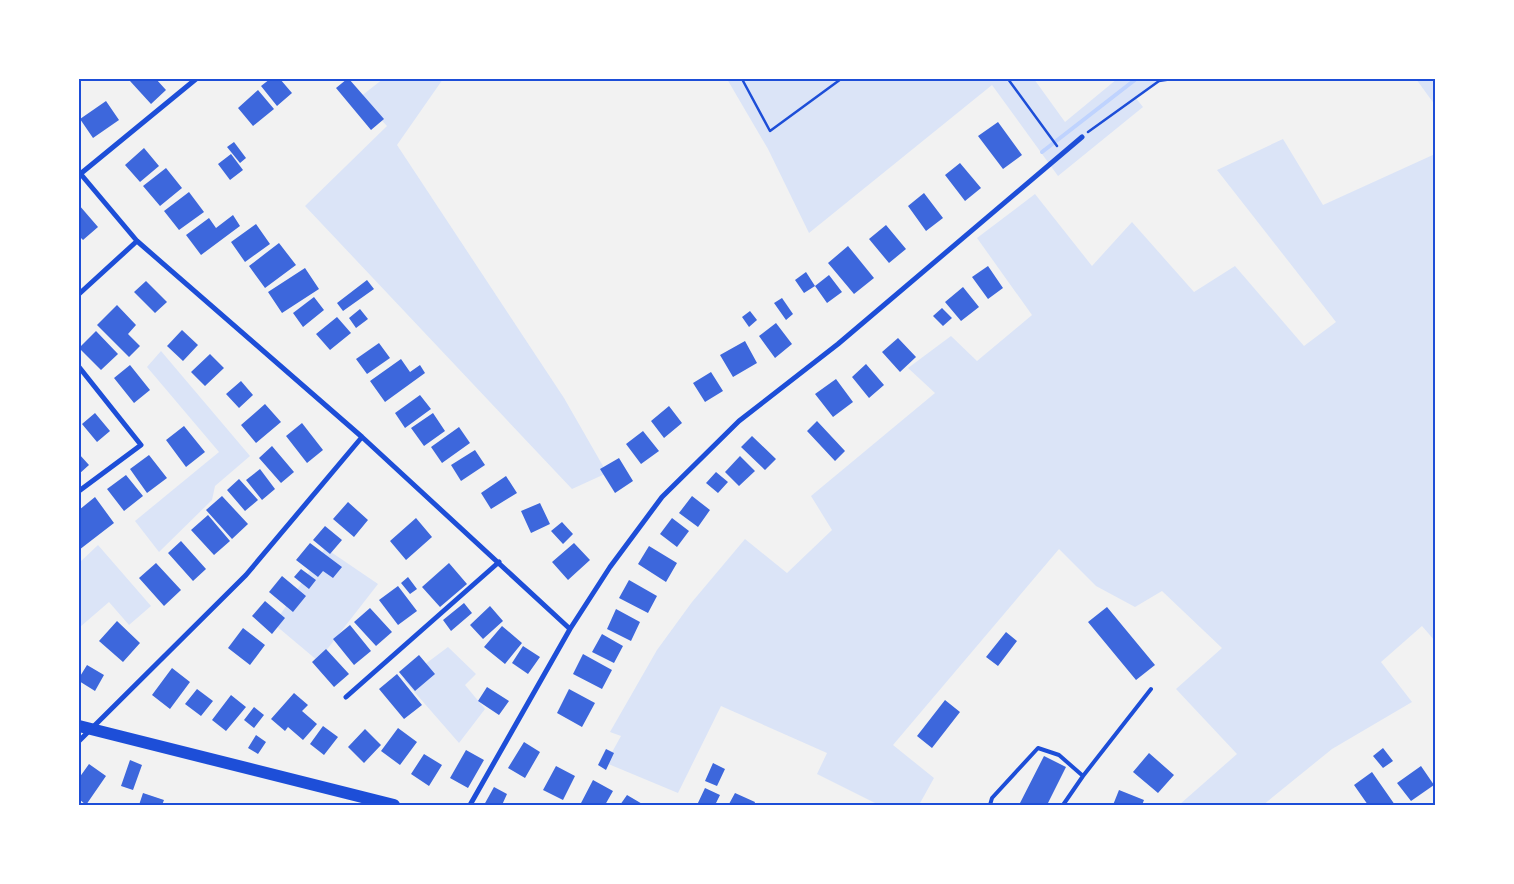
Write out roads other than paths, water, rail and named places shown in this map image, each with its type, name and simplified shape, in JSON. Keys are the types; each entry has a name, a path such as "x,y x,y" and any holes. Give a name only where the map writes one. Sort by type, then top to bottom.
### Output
{"main road":[{"path":"85,728 394,805"}],"street":[{"path":"196,79 79,174 137,241 362,438 570,629"},
{"path":"470,805 570,629 610,567 662,497 739,421 838,344 1082,137"},
{"path":"79,294 137,241"},
{"path":"79,367 141,445 79,491"},
{"path":"79,741 85,728 246,575 362,438"},
{"path":"346,696 499,562"}],"lane":[{"path":"1063,805 1083,776 1151,689"},
{"path":"990,805 992,798 1038,748 1059,755 1083,776"}],"waterway":[{"path":"1042,152 1136,79"}]}
